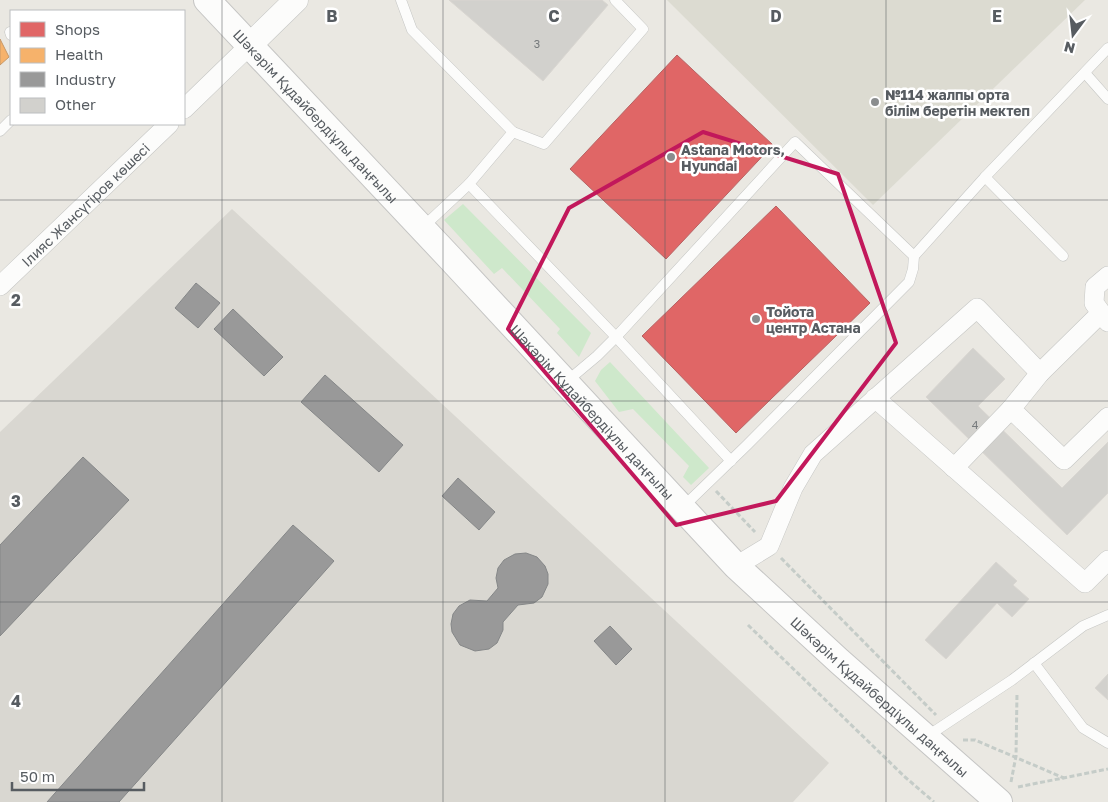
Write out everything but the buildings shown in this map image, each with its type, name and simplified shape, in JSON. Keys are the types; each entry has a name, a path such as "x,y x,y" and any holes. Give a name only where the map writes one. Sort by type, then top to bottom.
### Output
{"main road":[{"name":"Шәкәрім Құдайбердіұлы даңғылы","path":"207,0 736,566 839,662 936,731 1009,790"}],"street":[{"path":"185,108 296,0"},
{"name":"Ілияс Жансүгіров көшесі","path":"0,286 168,125"},
{"path":"954,468 1010,409 1040,373 1105,318 1094,303 1095,287 1108,276"},
{"path":"736,566 769,546 793,488 813,454 977,308 1040,373"},
{"path":"875,398 1085,583 1108,560"},
{"path":"1010,409 1064,460 1108,417"}],"lane":[{"path":"401,0 412,30 513,132 544,144 643,29 615,0"},
{"path":"682,508 909,282 914,256 985,177 1108,48"},
{"path":"1085,73 1108,100"},
{"path":"0,131 10,121"},
{"path":"422,228 469,184 513,132"},
{"path":"565,382 597,356 616,337 795,142 914,256"},
{"path":"985,177 1063,256"},
{"path":"469,184 616,337 731,461"},
{"path":"936,731 1017,676 1083,626 1108,615"},
{"path":"1034,663 1083,728 1108,743"}],"path":[{"path":"708,483 769,546 936,731"},
{"path":"748,625 905,777 934,802"},
{"path":"1017,676 1016,756 1009,790 1108,769"},
{"path":"962,740 975,740 1064,778"}],"highlighted area":[{"path":"703,132 838,174 896,343 776,501 676,525 508,329 569,208"}],"shaded area":[{"name":"№114 жалпы орта білім беретін мектеп","path":"667,0 1085,0 873,205"},
{"path":"232,209 829,763 793,802 0,802 0,432"}],"green space":[{"path":"463,204 591,333 579,357 557,333 560,329 502,268 494,274 444,220"},
{"path":"610,362 709,468 691,485 683,477 689,466 633,409 619,412 595,381 601,370"}],"place":[{"name":"№114 жалпы орта білім беретін мектеп","path":"875,102"},
{"name":"Astana Motors, Hyundai","path":"671,157"},
{"name":"Тойота центр Астана","path":"756,319"}]}
